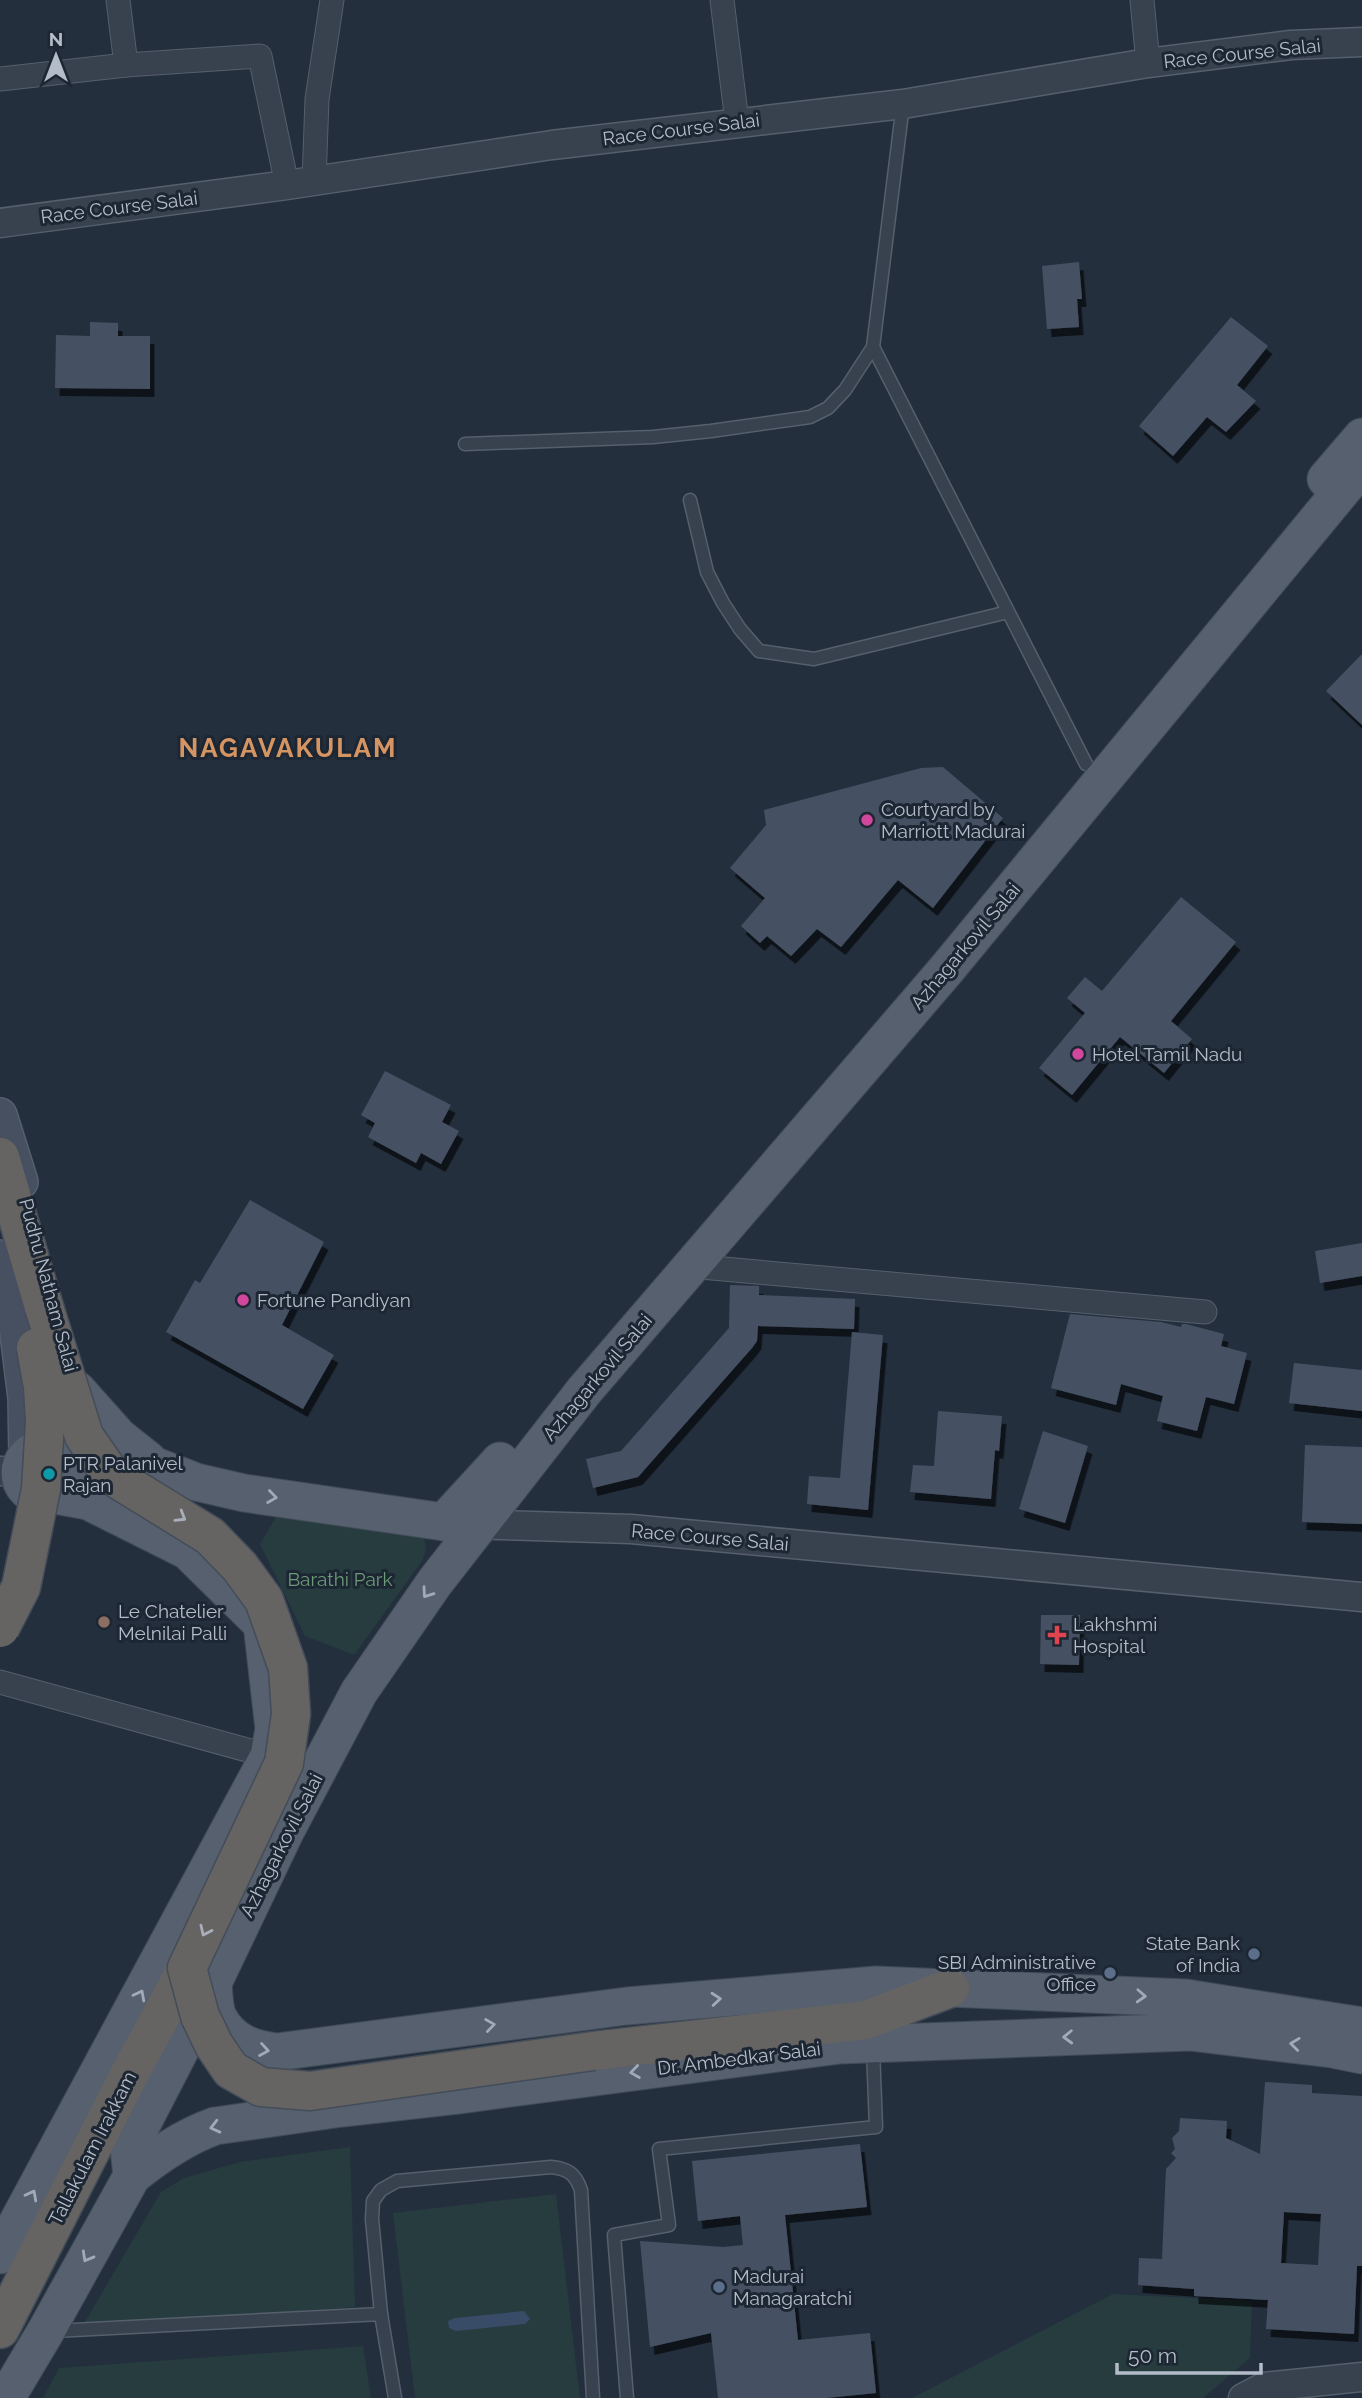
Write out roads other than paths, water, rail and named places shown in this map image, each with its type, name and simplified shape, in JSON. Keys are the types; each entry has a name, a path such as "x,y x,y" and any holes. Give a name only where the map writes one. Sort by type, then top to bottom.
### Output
{"highway":[{"name":"Tallakulam Irakkam","path":"0,1157 84,1436 111,1475 211,1536 240,1567 264,1600 288,1668 291,1714 284,1763 200,1976 129,2075 0,2329"},
{"path":"0,1212 27,1303 43,1387 44,1422 41,1489 21,1587 0,1628"},
{"path":"200,1976 200,2016 214,2045 231,2070 261,2087 310,2091 593,2051 866,2020 950,1988"}],"main road":[{"name":"Azhagarkovil Salai","path":"461,1524 584,1391 946,970 1094,773 1362,437"},
{"name":"Azhagarkovil Salai","path":"6,2398 132,2176 129,2148 200,1976 285,1832 359,1692 450,1562 461,1524 481,1484 585,1354 1362,466"},
{"name":"Pudhu Natham Salai","path":"0,1115 55,1294 77,1390 79,1413 36,1471"},
{"name":"Pudhu Natham Salai","path":"0,1257 14,1309 36,1471"},
{"path":"77,1390 120,1437 155,1466"},
{"name":"Race Course Salai","path":"36,1471 90,1452 120,1456 196,1482 244,1493 461,1524"},
{"path":"0,1584 36,1471 88,1501 188,1551 262,1624 274,1729 269,1756 0,2255"},
{"path":"200,1976 217,2015 234,2037 253,2049 277,2052 627,2006 876,1985 1186,1998 1362,2026"},
{"name":"Dr. Ambedkar Salai","path":"132,2176 161,2153 196,2133 215,2126 827,2046 1189,2032 1362,2055"}],"street":[{"path":"118,0 126,65"},
{"path":"300,183 317,99 332,0"},
{"path":"722,0 737,122"},
{"path":"1142,0 1148,63"},
{"name":"Race Course Salai","path":"0,223 300,183 552,145 903,104 1148,63 1291,45 1362,42"},
{"path":"0,79 126,65 260,56 300,183"},
{"path":"690,1266 1205,1312"},
{"name":"Race Course Salai","path":"461,1524 631,1530 1362,1597"},
{"path":"0,1682 269,1756"},
{"path":"1243,2398 1264,2387 1362,2377"}],"lane":[{"path":"465,444 664,436 810,417 828,408 845,390 873,347 903,104"},
{"path":"873,347 1008,612 1094,773"},
{"path":"690,500 707,572 740,629 759,651 814,659 1008,612"},
{"path":"627,2398 614,2235 669,2225 659,2149 876,2127 873,2045"},
{"path":"395,2398 381,2314 372,2219 373,2201 380,2189 397,2181 551,2167 566,2169 576,2177 581,2190 593,2398"},
{"path":"46,2331 381,2314"}],"water":[{"path":"524,2311 530,2319 525,2324 456,2331 449,2328 448,2321 455,2318"}],"place":[{"name":"Courtyard by Marriott Madurai","path":"867,820"},
{"name":"Hotel Tamil Nadu","path":"1078,1054"},
{"name":"Fortune Pandiyan","path":"243,1300"},
{"name":"PTR Palanivel Rajan","path":"49,1474"},
{"name":"Le Chatelier Melnilai Palli","path":"104,1622"},
{"name":"Lakhshmi Hospital","path":"1057,1635"},
{"name":"State Bank of India","path":"1254,1954"},
{"name":"SBI Administrative Office","path":"1110,1973"},
{"name":"Madurai Managaratchi","path":"719,2287"}],"district":[{"name":"NAGAVAKULAM","path":"288,748"}],"park label":[{"name":"Barathi Park","path":"340,1579"}]}
